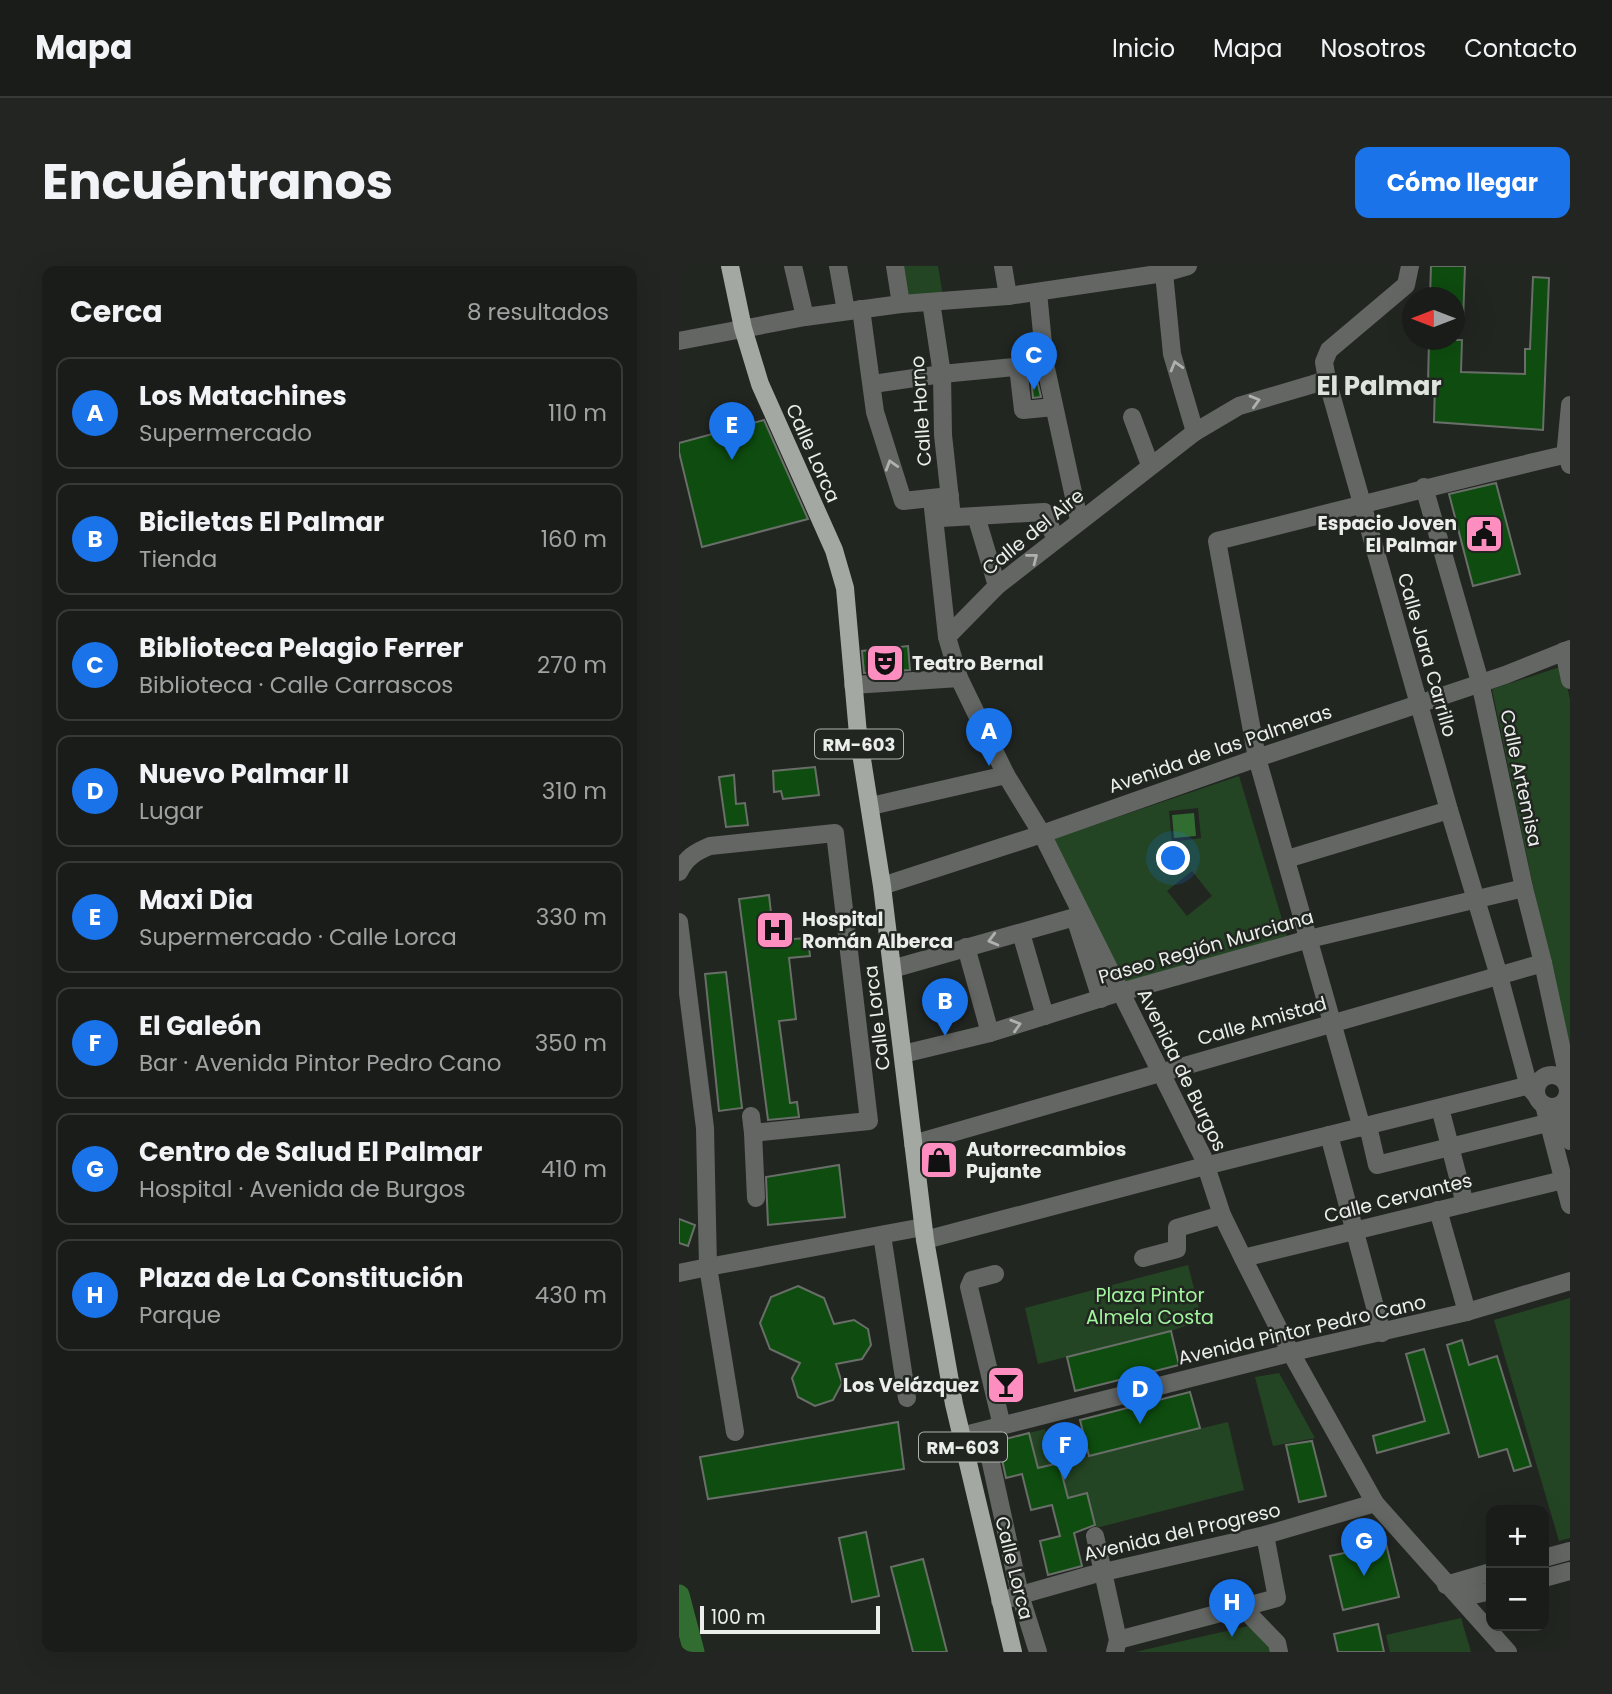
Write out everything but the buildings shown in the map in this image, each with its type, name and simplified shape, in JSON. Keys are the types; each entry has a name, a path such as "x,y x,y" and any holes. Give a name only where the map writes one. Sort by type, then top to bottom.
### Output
{"main road":[{"name":"Calle Lorca","path":"730,266 743,328 760,384 834,550 845,588 857,734 871,806 882,886 924,1233 961,1436 1013,1652"}],"street":[{"path":"793,266 805,317"},
{"path":"838,266 853,310 873,384 875,412 902,501 941,497"},
{"path":"895,266 901,304"},
{"path":"1003,266 1008,296"},
{"path":"679,341 805,317 901,304 1008,296 1164,273 1188,266"},
{"name":"Calle Jara Carrillo","path":"1410,266 1406,285 1329,350 1324,362 1327,380 1449,810 1570,1205"},
{"path":"1164,273 1172,354 1195,432"},
{"path":"1038,292 1045,364 1079,520"},
{"name":"Calle Horno","path":"931,302 942,374 943,518"},
{"path":"873,384 1045,364"},
{"path":"1018,367 1023,410 1054,407"},
{"name":"Calle del Aire","path":"947,637 997,586 1195,432 1239,406 1327,380"},
{"path":"679,1273 882,1235 924,1233 1205,1166 1365,1127 1440,1108 1539,1099 1556,1107 1566,1087 1548,1076 1539,1099 1450,1146 1377,1165 1365,1127 1333,1022 1257,758 1217,541 1424,487 1569,459 1566,447 1570,405"},
{"path":"1132,417 1150,465"},
{"name":"Calle Artemisa","path":"1424,487 1480,682 1524,888 1543,963 1566,1069 1562,1109 1570,1141"},
{"path":"943,518 1044,512 1056,540"},
{"path":"976,516 997,586"},
{"name":"Avenida de Burgos","path":"943,518 947,637 959,678 1006,775 1042,834 1078,916 1121,992 1203,1157 1221,1215 1291,1353 1375,1503 1508,1652"},
{"path":"1567,650 1570,680"},
{"name":"Avenida de las Palmeras","path":"882,886 1505,675 1567,650"},
{"path":"853,685 959,678"},
{"path":"871,806 1006,775"},
{"path":"1287,859 1449,810"},
{"path":"679,872 684,862 695,852 710,846 835,833 869,1121 752,1125 756,1198"},
{"name":"Paseo Región Murciana","path":"903,1054 990,1032 1309,939 1524,888"},
{"path":"892,969 1078,916 1101,999"},
{"path":"679,922 705,1128 708,1267 735,1432"},
{"path":"1021,933 1045,1016"},
{"path":"966,947 990,1032"},
{"name":"Calle Amistad","path":"913,1144 1543,963"},
{"path":"1440,1108 1465,1203"},
{"path":"1329,1135 1382,1333"},
{"name":"Calle Cervantes","path":"1243,1258 1563,1180"},
{"path":"1438,1210 1467,1312"},
{"path":"1143,1258 1177,1248 1177,1228 1221,1215"},
{"path":"1196,1223 1202,1241"},
{"path":"882,1235 907,1398"},
{"path":"995,1274 972,1280 969,1287 1002,1426"},
{"name":"Avenida Pintor Pedro Cano","path":"961,1436 1467,1312 1570,1281"},
{"name":"Calle Lorca","path":"984,1431 1020,1595 1038,1652"},
{"name":"Avenida del Progreso","path":"1000,1601 1103,1572 1265,1535 1375,1503"},
{"path":"1095,1536 1116,1646 1277,1598 1265,1535"},
{"path":"1549,1557 1570,1551"},
{"path":"1549,1577 1570,1571"},
{"path":"1446,1584 1486,1573"},
{"path":"1460,1598 1486,1592"},
{"path":"1242,1607 1277,1643 1279,1652"}],"green space":[{"path":"900,266 938,266 943,296 907,300"},
{"path":"1563,666 1570,700 1570,1063 1492,689"},
{"path":"1239,776 1287,936 1122,985 1050,840","holes":["1198,808 1201,838 1172,842 1169,811","1192,871 1212,896 1187,916 1167,891"]},
{"name":"Plaza Pintor Almela Costa","path":"1188,1265 1202,1320 1171,1331 1038,1364 1025,1308"},
{"path":"1570,1298 1570,1538 1559,1541 1494,1320"},
{"path":"1279,1373 1315,1438 1273,1446 1255,1377"},
{"path":"1228,1422 1244,1490 1096,1528 1087,1493 1068,1498 1059,1463 1038,1468 1029,1433 1045,1429 1047,1440 1054,1439 1060,1462"},
{"path":"1461,1618 1471,1652 1390,1652 1386,1635"},
{"path":"1248,1626 1274,1647 1275,1652 1135,1652"}],"shaded area":[{"path":"1194,813 1196,836 1174,838 1172,815"}],"waterway":[{"path":"679,1595 694,1652"}],"place":[{"name":"Biblioteca Pelagio Ferrer","path":"1034,390"},
{"name":"Maxi Dia","path":"732,460"},
{"name":"Espacio Joven El Palmar","path":"1484,534"},
{"name":"Teatro Bernal","path":"885,663"},
{"name":"Los Matachines","path":"989,766"},
{"name":"Hospital Román Alberca","path":"775,930"},
{"name":"Biciletas El Palmar","path":"945,1036"},
{"name":"Autorrecambios Pujante","path":"939,1160"},
{"name":"Los Velázquez","path":"1006,1385"},
{"name":"Nuevo Palmar II","path":"1140,1424"},
{"name":"El Galeón","path":"1065,1480"},
{"name":"Centro de Salud El Palmar","path":"1364,1576"},
{"name":"Plaza de La Constitución","path":"1232,1637"}],"district":[{"name":"El Palmar","path":"1379,386"}]}
